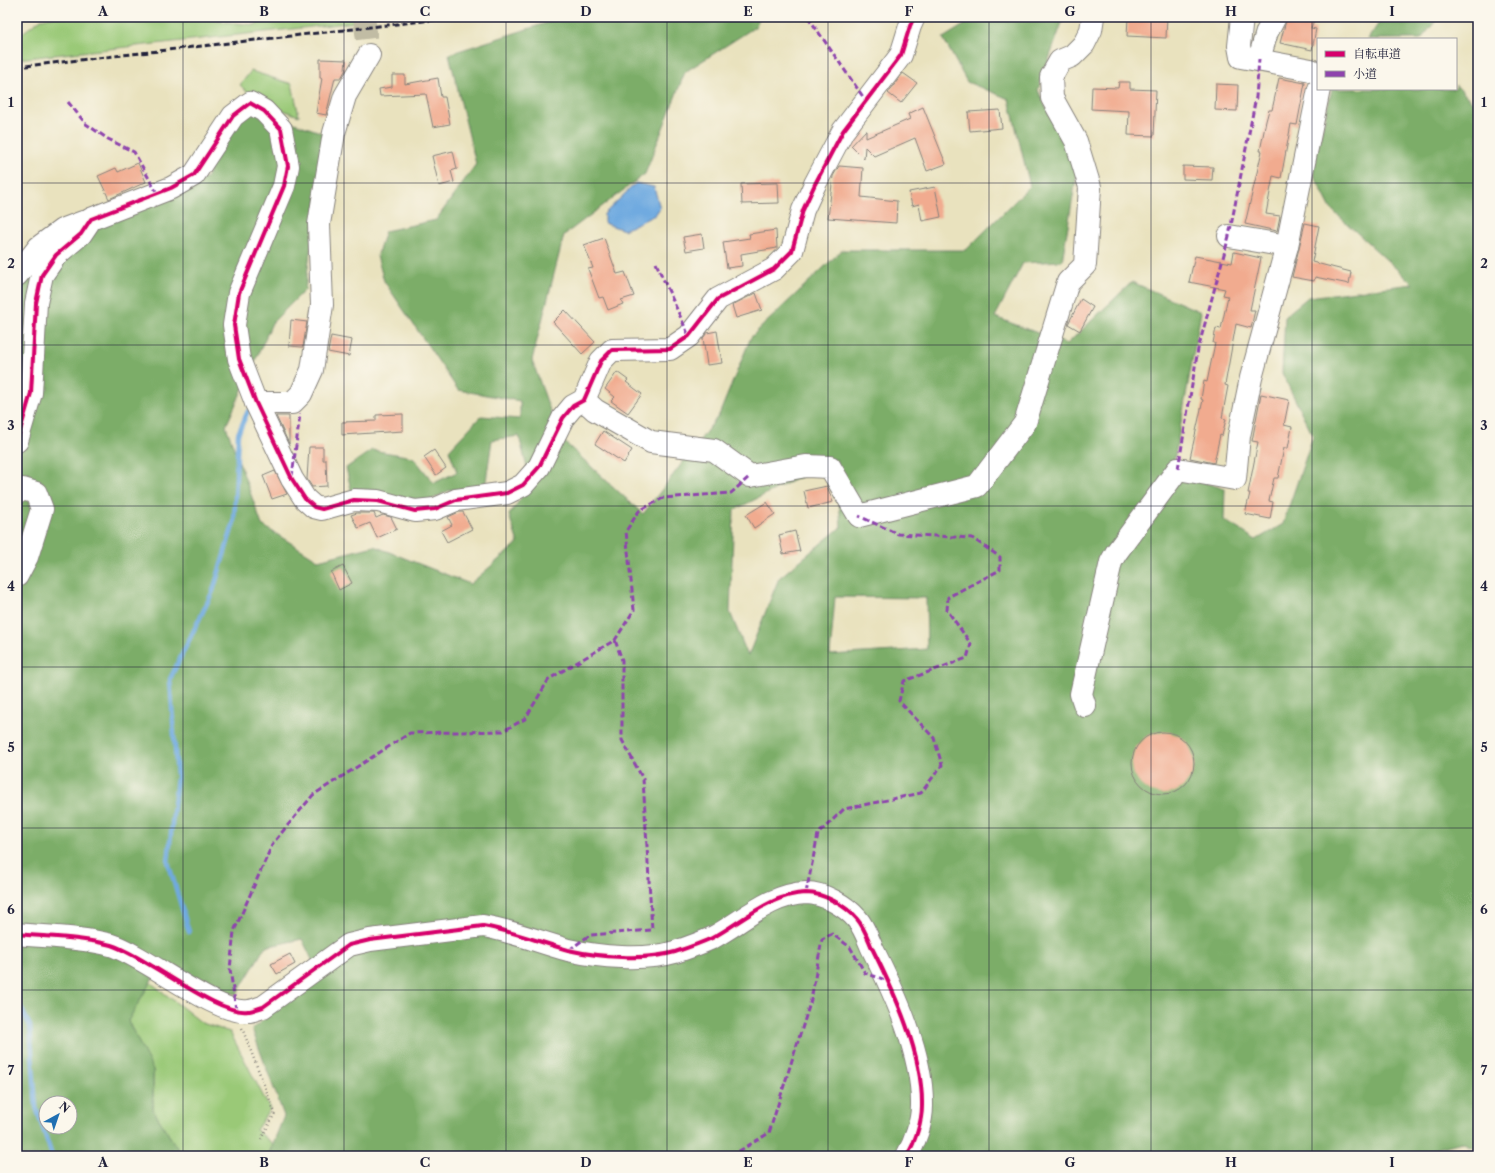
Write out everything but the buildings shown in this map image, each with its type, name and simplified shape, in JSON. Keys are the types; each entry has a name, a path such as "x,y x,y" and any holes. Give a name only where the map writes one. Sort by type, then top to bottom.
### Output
{"street":[{"path":"17,275 39,246 62,230 171,188 194,175 233,116 250,103 264,111 281,129 288,166 284,186 240,293 234,325 239,359 256,403 292,479 305,500 314,507 322,509 354,500 378,500 415,511 435,509 456,500 470,497 507,493 523,485 539,466 563,418 573,406 584,400 601,360 612,350 670,349 689,336 718,299 774,270 792,251 803,210 815,184 843,132 901,55 914,17"},
{"path":"584,400 595,410 651,442 714,450 750,476 806,466 830,467 858,516 977,486 1025,423 1068,282 1086,265 1090,187 1076,141 1052,98 1051,77 1060,61 1072,56 1084,44 1091,30 1092,17"},
{"path":"1242,17 1239,46 1241,57 1259,59 1311,70 1317,73"},
{"path":"1259,59 1268,32 1275,17"},
{"path":"256,403 292,402 301,394 312,370 322,305 319,224 334,133 345,96 369,55"},
{"path":"1085,706 1081,694 1111,562 1116,553 1178,469 1235,480 1239,436 1251,378 1287,246 1319,90"},
{"path":"17,441 31,393 36,303 42,275 56,255 81,234 91,219"},
{"path":"1229,236 1287,246"},
{"path":"17,493 24,489 36,493 42,509 27,557 17,576"},
{"path":"17,934 84,939 112,946 140,958 202,996 236,1010 248,1012 263,1007 349,946 370,940 483,926 501,929 568,950 604,956 641,956 674,952 712,938 776,899 806,893 827,898 842,906 858,920 889,981 918,1062 922,1107 913,1146 907,1156"}],"path":[{"path":"236,1010 275,1112 261,1139"}],"green space":[{"path":"50,17 209,17 217,21 255,25 265,17 355,17 357,22 17,59 17,37 41,19"},
{"path":"565,17 760,17 755,27 685,72 645,174 564,235 532,360 560,438 643,514 719,415 751,337 842,250 966,250 1030,186 1009,99 967,82 943,38 977,17 1064,17 1038,90 1077,173 1062,261 1023,263 995,317 1067,344 1132,282 1201,312 1172,472 1225,489 1224,520 1256,540 1283,524 1313,436 1282,373 1285,316 1308,297 1413,284 1331,209 1312,171 1332,90 1457,90 1457,86 1478,108 1478,1150 1462,1142 1408,1156 268,1156 284,1116 252,1029 319,974 302,939 265,947 237,994 217,992 162,962 128,1021 153,1070 153,1110 182,1156 17,1156 17,279 41,252 206,178 237,119 257,110 326,134 305,290 272,323 226,426 262,525 318,560 374,546 470,584 518,543 509,515 531,484 519,436 492,440 485,488 450,490 425,503 352,494 346,468 372,450 413,457 434,483 457,472 449,450 481,416 520,419 520,401 458,390 384,281 377,256 385,231 436,220 476,164 449,54","holes":["836,459 841,527 779,578 748,656 730,612 734,510","835,597 926,598 927,649 830,655"]},
{"path":"1383,17 1439,17 1422,38 1369,38"},
{"path":"251,71 292,84 299,116 255,100 240,85"},
{"path":"150,982 202,1023 230,1032 270,1109 256,1130 273,1144 268,1156 182,1156 153,1110 153,1070 127,1021"}],"water":[{"path":"636,183 654,187 660,208 655,215 624,230 604,223 604,214"}],"waterway":[{"path":"189,932 168,862 177,777 170,679 213,591 234,522 238,434 248,411"},
{"path":"17,1000 30,1026 36,1107 52,1156"}],"tunnel":[{"path":"364,17 369,55"}],"railway":[{"path":"17,67 459,17"}],"marked path":[{"path":"808,17 866,101"},
{"path":"1178,469 1198,349 1229,236 1256,97 1259,59"},
{"path":"68,102 86,124 108,139 134,152 157,193"},
{"path":"656,263 689,336"},
{"path":"292,477 300,414"},
{"path":"236,1010 230,969 234,931 273,843 313,795 410,733 503,731 525,719 549,679 615,640 634,610 626,531 639,511 663,498 731,493 750,476"},
{"path":"806,893 818,834 844,809 921,793 942,765 934,738 899,701 904,681 967,658 971,644 947,610 948,597 1000,570 1000,557 972,538 898,534 859,516"},
{"path":"569,950 590,935 652,930 643,779 622,740 622,660 615,640"},
{"path":"731,1156 769,1133 811,1000 822,939 832,934 850,947 865,973 889,981"}],"cycle path":[{"path":"17,441 31,393 36,303 42,275 56,255 81,234 91,219 171,188 194,175 233,116 250,103 264,111 281,129 288,166 284,186 239,293 234,325 239,359 256,403 292,479 305,499 314,507 322,509 354,500 378,501 415,511 435,509 456,500 507,493 523,485 539,467 563,418 573,406 584,400 601,361 612,350 670,349 689,336 718,299 774,269 792,251 803,210 815,184 843,131 901,55 914,17"},
{"path":"17,934 76,939 111,945 126,951 219,1004 235,1010 252,1011 263,1007 349,945 370,940 483,926 580,952 622,957 663,955 712,938 768,903 780,898 806,893 820,895 847,909 859,922 866,933 898,1004 913,1045 921,1086 922,1106 918,1132 907,1156"}]}
